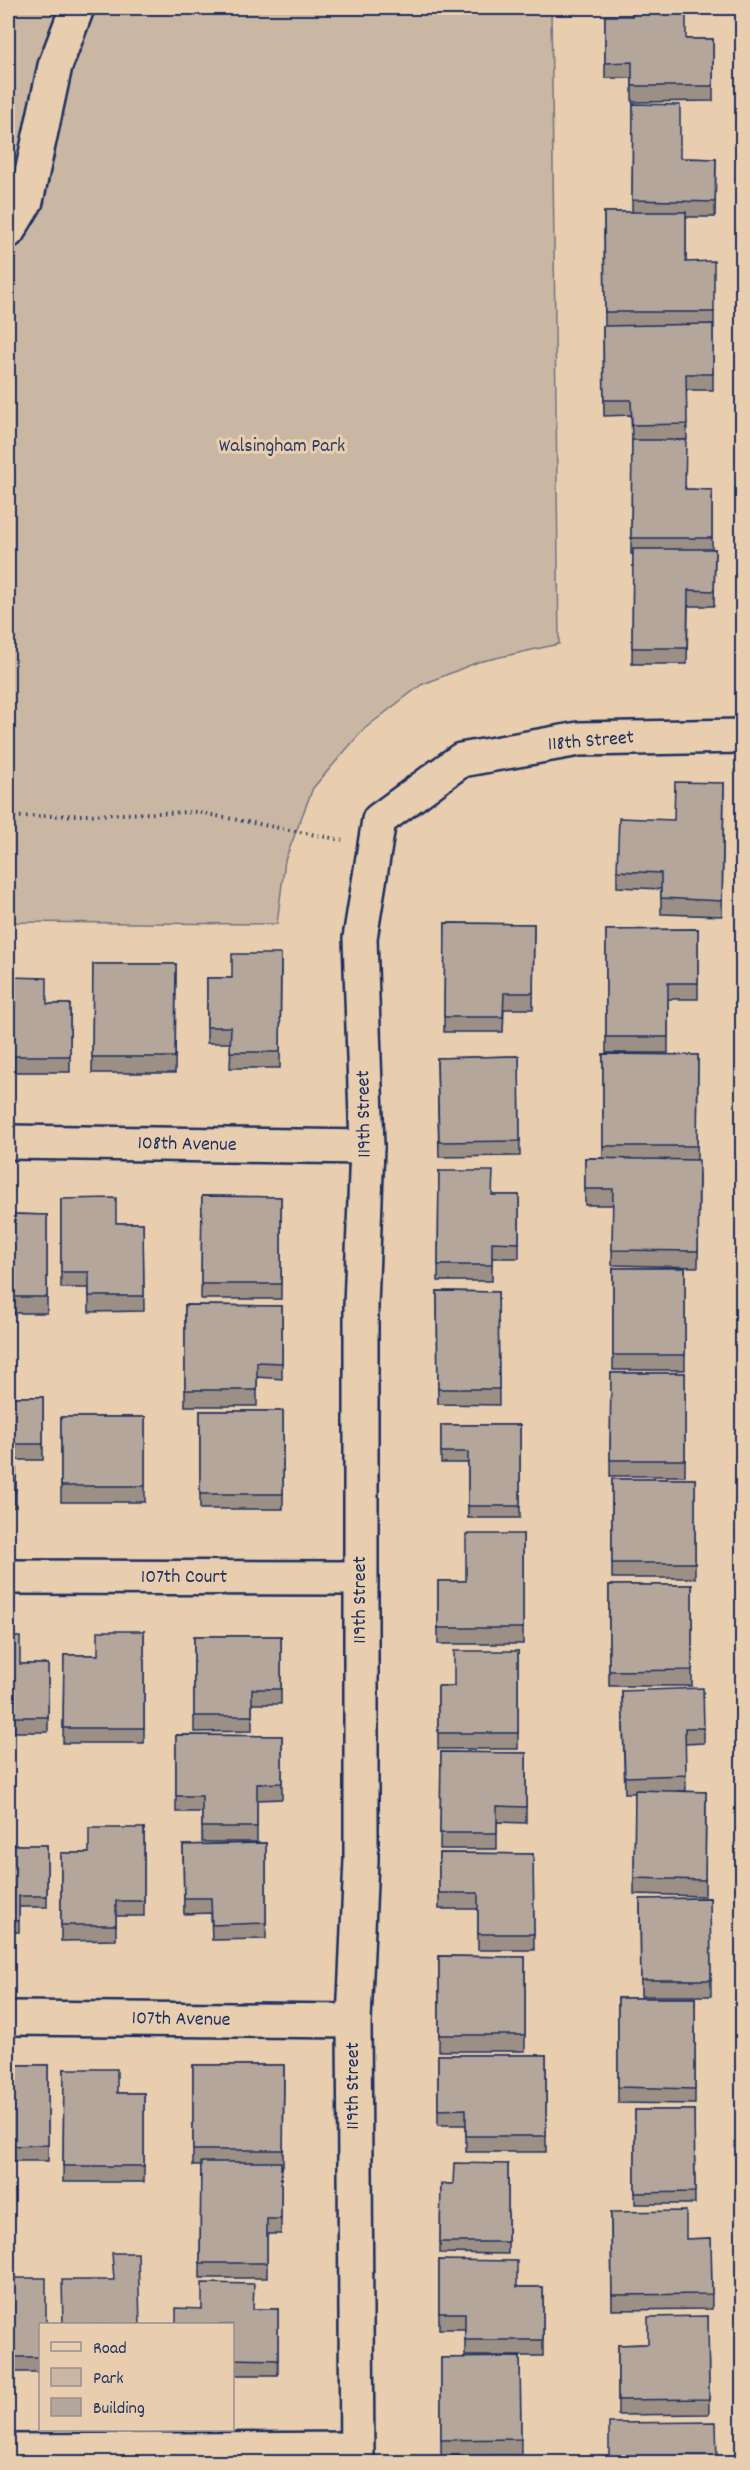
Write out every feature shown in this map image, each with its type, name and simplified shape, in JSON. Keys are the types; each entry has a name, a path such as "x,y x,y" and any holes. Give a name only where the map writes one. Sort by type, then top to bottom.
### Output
{"street":[{"path":"8,231 26,201 55,66 77,8"},
{"name":"118th Street","path":"444,772 461,760 579,739 742,736"},
{"name":"119th Street","path":"356,2456 354,2021 362,1860 361,1306 367,1147 360,938 379,820 444,772"},
{"name":"108th Avenue","path":"8,1142 367,1147"},
{"name":"107th Court","path":"8,1577 360,1578"},
{"name":"107th Avenue","path":"8,2018 354,2021"},
{"path":"8,2451 356,2456"}],"path":[{"path":"8,817 196,812 375,846"}],"green space":[{"name":"Walsingham Park","path":"8,8 551,8 559,644 478,662 421,685 364,729 313,788 285,860 277,924 8,922"}],"building":[{"path":"632,8 686,8 686,39 713,39 713,86 632,86 632,62 605,63 605,16 632,16"},
{"path":"633,104 680,105 680,158 716,159 715,202 632,200"},
{"path":"604,212 686,212 686,262 714,261 714,312 605,312"},
{"path":"713,324 713,374 686,374 687,424 632,425 631,400 604,400 603,326"},
{"path":"632,440 686,440 685,489 712,490 712,538 631,538"},
{"path":"633,549 715,549 714,591 688,590 687,648 632,648"},
{"path":"675,782 724,783 722,901 661,898 661,873 617,871 619,818 674,820"},
{"path":"445,923 534,924 533,993 504,993 503,1017 444,1017"},
{"path":"698,929 698,983 668,983 668,1037 606,1037 606,930"},
{"path":"232,954 281,954 280,1052 230,1052 231,1027 207,1027 207,978 232,978"},
{"path":"93,964 176,964 175,1057 92,1057"},
{"path":"8,977 47,978 47,1004 70,1004 70,1056 8,1056"},
{"path":"603,1054 698,1055 697,1146 603,1146"},
{"path":"519,1056 520,1141 439,1142 437,1058"},
{"path":"585,1158 699,1160 698,1251 612,1250 613,1189 585,1189"},
{"path":"439,1171 493,1171 492,1195 519,1195 519,1243 492,1242 492,1265 438,1265"},
{"path":"202,1196 281,1197 281,1284 201,1284"},
{"path":"116,1198 116,1223 143,1223 144,1296 89,1296 89,1272 61,1272 61,1199"},
{"path":"8,1199 11,1199 11,1214 47,1215 47,1297 8,1297"},
{"path":"613,1268 685,1268 685,1355 613,1355"},
{"path":"437,1291 498,1292 499,1389 438,1389"},
{"path":"185,1305 282,1306 282,1363 257,1362 257,1390 185,1390"},
{"path":"611,1373 685,1373 685,1460 610,1460"},
{"path":"8,1397 43,1397 43,1444 16,1444 16,1491 8,1491"},
{"path":"200,1411 283,1411 283,1494 200,1494"},
{"path":"61,1417 145,1417 145,1486 61,1486"},
{"path":"441,1425 520,1425 520,1506 468,1506 468,1452 441,1452"},
{"path":"612,1479 695,1479 695,1563 612,1563"},
{"path":"466,1534 523,1534 523,1628 438,1628 438,1581 466,1581"},
{"path":"609,1585 692,1585 692,1670 609,1671"},
{"path":"98,1631 144,1631 144,1728 63,1728 64,1655 98,1655"},
{"path":"194,1636 281,1636 281,1689 252,1689 252,1716 194,1716"},
{"path":"8,1637 20,1637 20,1664 48,1664 48,1717 8,1717"},
{"path":"454,1651 518,1651 518,1733 438,1733 438,1686 454,1686"},
{"path":"703,1688 704,1728 685,1728 686,1775 625,1777 622,1691"},
{"path":"176,1735 282,1736 282,1783 257,1784 257,1827 202,1827 202,1796 176,1796"},
{"path":"441,1752 526,1753 526,1807 497,1806 497,1833 440,1833"},
{"path":"635,1790 706,1792 705,1880 634,1878"},
{"path":"89,1828 144,1828 144,1901 116,1901 116,1925 61,1925 61,1853 89,1853"},
{"path":"266,1843 266,1923 212,1925 211,1898 184,1898 183,1845"},
{"path":"8,1845 47,1845 47,1896 19,1896 19,1921 8,1921"},
{"path":"439,1853 533,1854 534,1934 478,1934 478,1893 439,1893"},
{"path":"710,1898 711,1980 641,1980 640,1899"},
{"path":"439,1956 525,1957 525,2035 439,2035"},
{"path":"618,1998 695,1998 695,2089 618,2087"},
{"path":"438,2055 546,2055 546,2136 466,2136 466,2109 438,2110"},
{"path":"8,2065 48,2065 48,2145 8,2146"},
{"path":"193,2065 284,2065 283,2150 193,2150"},
{"path":"64,2069 117,2069 117,2093 144,2093 144,2166 63,2166"},
{"path":"635,2110 694,2110 695,2192 635,2193"},
{"path":"201,2162 281,2162 281,2219 267,2219 267,2263 200,2263"},
{"path":"454,2163 508,2164 508,2242 440,2242 441,2184 453,2184"},
{"path":"686,2211 686,2239 711,2238 712,2294 612,2295 611,2212"},
{"path":"112,2253 138,2253 140,2323 63,2323 62,2280 114,2280"},
{"path":"439,2260 517,2261 517,2287 543,2287 543,2340 465,2340 465,2313 439,2313"},
{"path":"8,2278 46,2278 46,2323 39,2323 39,2357 8,2357"},
{"path":"202,2283 254,2284 253,2309 278,2309 278,2360 234,2359 234,2323 176,2323 176,2308 202,2309"},
{"path":"708,2316 709,2399 618,2400 618,2345 648,2344 648,2317"},
{"path":"520,2357 521,2439 441,2440 441,2358"},
{"path":"716,2422 717,2463 609,2463 609,2423"}]}
